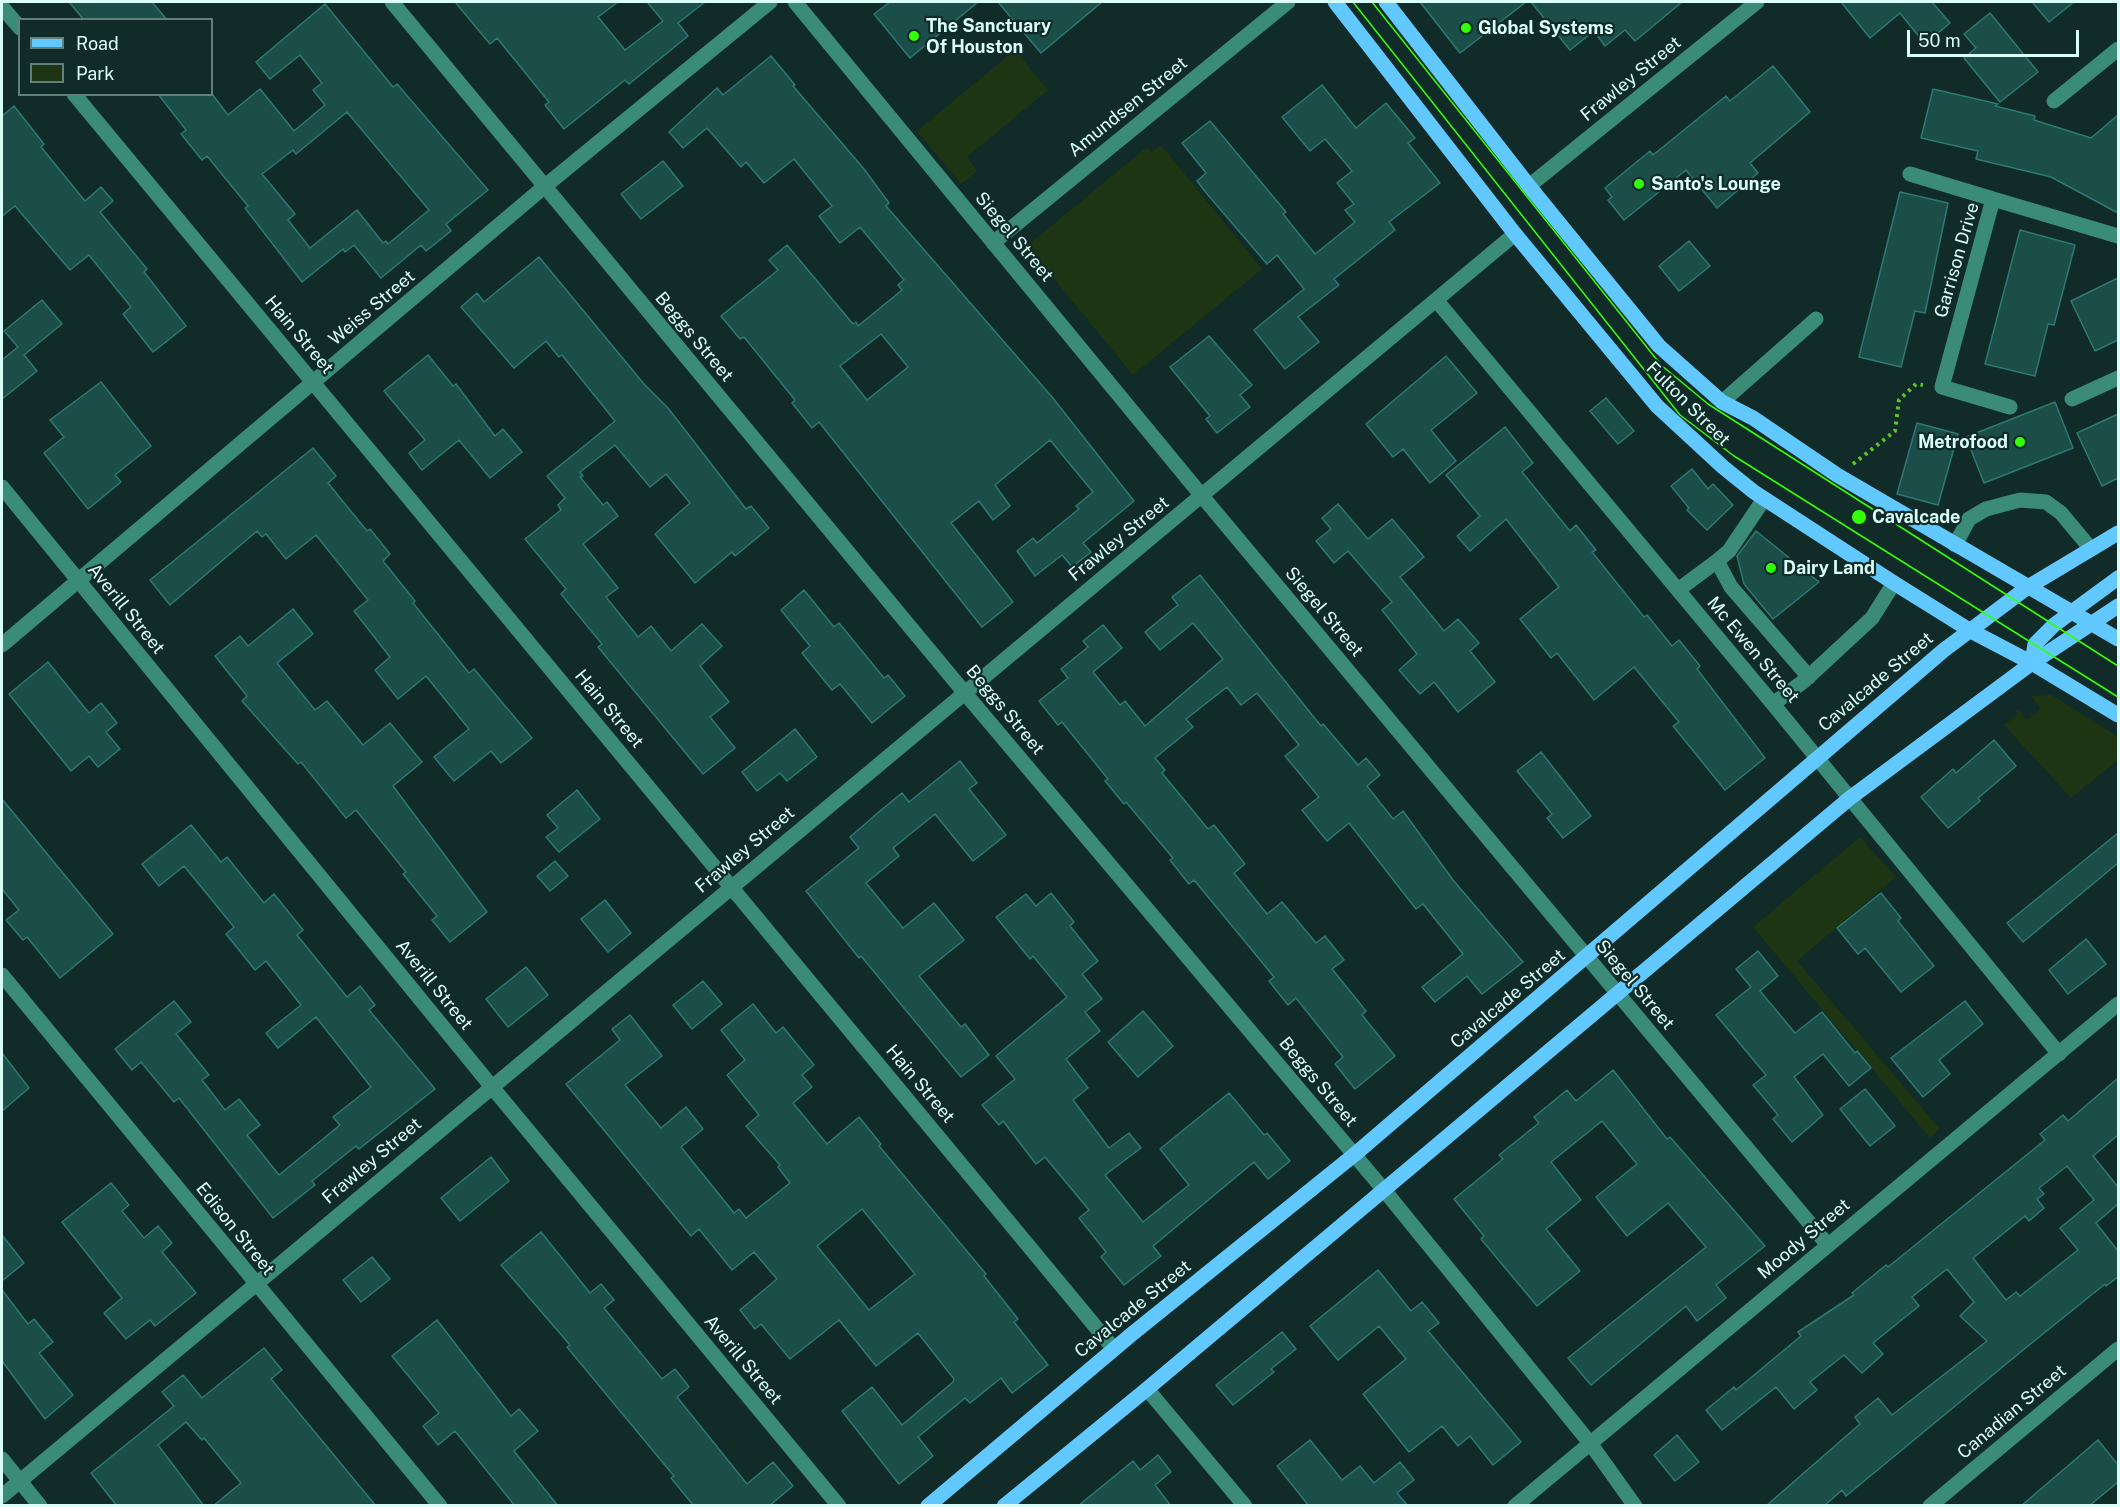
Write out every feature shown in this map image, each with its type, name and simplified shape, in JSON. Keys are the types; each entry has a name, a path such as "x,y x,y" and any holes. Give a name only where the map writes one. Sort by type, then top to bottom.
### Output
{"main road":[{"name":"Fulton Street","path":"1335,2 1515,234 1657,406 1723,467 1764,499 1894,583 1971,631 2032,663 2118,715"},
{"name":"Fulton Street","path":"1386,2 1529,186 1659,346 1722,402 1753,418 1837,475 2118,639"},
{"name":"Cavalcade Street","path":"928,1506 1114,1349 1354,1155 1935,657 2028,587 2118,533"},
{"path":"2032,663 2035,644 2070,612 2118,578"},
{"path":"1004,1506 1148,1389 1850,798 2032,663 2118,606"}],"street":[{"name":"Beggs Street","path":"392,2 964,692 1384,1190 1590,1443 1635,1506"},
{"name":"Weiss Street","path":"2,645 544,187 770,2"},
{"name":"Siegel Street","path":"795,2 1203,496 1827,1244"},
{"name":"Amundsen Street","path":"993,243 1288,2"},
{"name":"Frawley Street","path":"1529,186 1757,2"},
{"path":"2,7 18,26"},
{"path":"2055,101 2118,49"},
{"name":"Hain Street","path":"76,96 1114,1349"},
{"path":"1910,174 1992,199"},
{"name":"Garrison Drive","path":"1942,387 1992,199 2118,236"},
{"name":"Frawley Street","path":"2,1496 1515,234"},
{"name":"Mc Ewen Street","path":"1437,301 1773,704 2059,1054"},
{"path":"1722,402 1816,319"},
{"path":"2072,399 2118,378"},
{"path":"1942,387 2010,407"},
{"name":"Averill Street","path":"2,487 492,1087 839,1506"},
{"path":"1678,590 1729,551 1764,499"},
{"path":"1955,545 1969,519 1986,509 2020,500 2046,502 2061,513 2091,549"},
{"path":"1717,561 1731,587 1809,677"},
{"path":"1773,704 1809,677 1872,618 1894,583"},
{"name":"Edison Street","path":"2,975 440,1506"},
{"name":"Moody Street","path":"1515,1506 2118,1004"},
{"name":"Canadian Street","path":"1930,1506 2118,1349"},
{"path":"1148,1389 1245,1506"},
{"path":"2,1459 40,1506"}],"path":[{"path":"1837,475 1895,431 1899,400 1916,384 1942,387"}],"green space":[{"path":"1015,50 1048,90 967,157 977,171 961,184 917,131"},
{"path":"1161,145 1262,269 1133,375 1027,246 1147,147 1152,152"},
{"path":"2052,695 2118,737 2118,760 2071,798 2004,725 2018,714 2016,711 2018,709 2027,720 2041,709 2031,696"},
{"path":"1860,837 1896,877 1797,961 1940,1129 1930,1138 1753,927"}],"building":[{"path":"69,2 152,2 165,18 82,18"},
{"path":"455,2 618,2 598,17 625,50 663,21 647,2 705,2 678,23 688,36 629,84 625,80 564,129 545,105 549,102 497,38 490,44"},
{"name":"The Sanctuary Of Houston","path":"890,2 978,2 910,58 874,14"},
{"name":"The Sanctuary Of Houston","path":"998,2 1102,2 1041,53"},
{"name":"Global Systems","path":"1420,2 1526,2 1460,53"},
{"path":"1531,2 1682,2 1635,41 1625,30 1605,46 1594,31 1570,50"},
{"path":"1841,2 1932,2 1950,23 1925,44 1900,13 1870,38"},
{"path":"2032,2 2074,2 2049,22"},
{"path":"325,4 393,87 397,84 488,190 446,224 451,231 426,251 421,245 381,278 354,245 345,252 343,249 302,282 245,208 248,206 207,156 202,160 181,134 186,130 160,96 213,95 228,115 260,89 294,131 325,105 313,90 322,83 300,55 270,79 256,62","holes":["347,112 429,210 388,244 386,241 383,243 357,210 310,248 288,220 295,214 262,174 293,150 296,154"]},
{"path":"1990,13 2038,72 2000,102 1964,58 1976,48 1964,34"},
{"path":"771,56 795,85 793,86 864,169 889,203 886,206 1052,397 1134,501 1083,543 1091,552 1072,567 1062,555 1035,576 1017,551 1033,538 1037,543 1079,509 1076,506 1093,492 1050,440 995,485 1010,506 993,520 979,501 951,523 1013,602 982,627 819,422 812,428 792,403 795,400 744,337 740,339 721,316 778,270 769,260 787,245 853,324 856,322 858,326 902,290 898,285 904,280 860,227 840,243 819,216 832,206 794,159 764,183 746,162 741,167 707,128 683,148 669,132 717,88 723,95","holes":["881,334 908,367 867,400 840,366"]},
{"path":"1773,66 1810,112 1750,163 1758,173 1717,208 1686,170 1624,220 1608,200 1612,197 1605,188 1650,151 1653,155 1726,96 1730,101"},
{"path":"1322,85 1356,128 1386,103 1415,138 1408,143 1440,183 1389,222 1395,230 1334,279 1339,285 1298,317 1319,342 1285,369 1254,330 1304,289 1277,255 1267,264 1208,195 1197,181 1206,173 1182,143 1210,121 1286,212 1283,214 1315,254 1355,222 1345,210 1354,204 1337,183 1352,171 1325,139 1310,151 1282,117"},
{"path":"1933,89 1998,104 1995,106 2035,116 2034,120 2091,138 2118,115 2118,213 2051,177 1976,159 1978,151 1921,138"},
{"path":"14,106 44,144 41,147 85,201 101,187 113,201 100,212 147,269 144,272 186,326 153,352 123,314 131,307 89,255 70,270 15,206 2,216 2,116"},
{"path":"663,161 683,186 641,219 621,194"},
{"path":"1900,192 1948,203 1925,313 1915,311 1901,367 1859,357"},
{"path":"2020,230 2075,245 2054,325 2048,324 2035,376 1985,364"},
{"path":"1689,241 1710,266 1679,291 1659,266"},
{"path":"539,257 644,384 668,408 746,509 751,506 769,528 735,556 732,552 695,583 655,534 690,503 666,474 650,487 615,445 580,472 583,476 580,477 603,505 607,502 618,516 583,544 618,588 606,597 638,637 651,626 671,651 702,624 722,646 700,666 729,702 710,717 735,748 703,774 598,647 602,644 561,594 566,589 525,539 561,510 558,505 565,498 547,476 615,421 562,355 559,357 546,341 514,368 461,307 477,293 484,302"},
{"path":"2118,278 2118,340 2095,351 2071,301"},
{"path":"42,300 62,324 24,355 37,371 2,399 2,360 18,347 4,331"},
{"path":"1209,336 1252,385 1240,395 1250,407 1217,433 1206,419 1210,416 1170,367"},
{"path":"428,355 453,386 456,384 495,436 503,429 522,452 490,478 459,440 422,470 409,453 425,440 384,391"},
{"path":"1446,356 1477,393 1431,430 1456,461 1430,483 1403,449 1393,457 1366,424"},
{"path":"101,382 151,446 115,475 121,482 88,509 44,453 64,437 50,420"},
{"path":"1606,398 1634,431 1618,444 1590,411"},
{"name":"Metrofood","path":"2055,402 2073,448 1984,483 1966,437"},
{"path":"2118,414 2118,478 2102,486 2077,433"},
{"path":"1917,423 1958,434 1938,505 1897,494"},
{"path":"1505,427 1533,463 1522,472 1570,531 1576,525 1596,550 1592,552 1644,617 1647,615 1672,646 1679,640 1700,666 1697,669 1765,758 1725,790 1673,726 1679,722 1634,667 1594,700 1557,653 1551,658 1520,619 1559,587 1506,519 1470,551 1457,536 1480,516 1446,475"},
{"path":"313,448 336,476 328,483 367,531 370,529 390,554 383,561 415,601 413,603 469,673 474,669 532,738 501,763 491,751 454,781 434,757 469,729 426,676 398,699 375,670 390,657 354,611 368,600 316,535 286,559 266,534 262,537 257,531 170,605 150,580"},
{"path":"1692,469 1708,489 1713,484 1733,505 1707,530 1687,510 1689,508 1671,486"},
{"path":"1338,504 1368,539 1392,519 1424,557 1400,577 1444,631 1458,619 1479,643 1470,651 1495,682 1458,712 1434,682 1420,694 1399,670 1417,654 1382,610 1392,602 1348,551 1334,563 1316,541 1331,529 1322,518"},
{"name":"Dairy Land","path":"1756,531 1819,582 1773,619 1744,584 1737,556"},
{"path":"1200,575 1321,726 1323,724 1358,765 1366,758 1380,775 1367,786 1393,819 1403,811 1453,880 1523,962 1482,994 1467,976 1435,1002 1422,987 1463,954 1423,904 1416,909 1349,823 1327,841 1302,810 1319,797 1285,756 1299,745 1257,693 1241,705 1227,687 1186,719 1193,727 1155,758 1165,770 1162,773 1208,829 1214,825 1245,864 1234,873 1267,914 1282,902 1316,943 1325,936 1344,960 1332,969 1366,1011 1362,1015 1395,1056 1355,1089 1335,1064 1343,1057 1296,998 1288,1005 1269,981 1274,977 1194,880 1189,884 1170,860 1173,858 1126,802 1124,804 1105,781 1108,779 1062,722 1058,725 1039,701 1068,678 1061,669 1088,647 1083,641 1103,625 1122,648 1093,672 1120,705 1125,701 1145,726 1223,659 1193,623 1160,650 1145,632 1178,605 1172,597"},
{"path":"804,590 834,627 839,623 884,678 888,675 905,696 872,723 840,684 832,690 802,653 810,646 781,610"},
{"path":"293,609 313,634 277,663 315,710 327,701 363,745 390,723 422,762 393,786 487,912 450,942 432,920 437,916 403,874 406,872 356,810 346,818 301,762 298,764 242,701 247,696 215,656 240,636 248,646"},
{"path":"48,662 89,713 101,703 117,723 106,732 120,749 98,767 89,756 71,771 9,694"},
{"path":"795,729 817,757 787,781 780,773 757,791 742,772"},
{"path":"1994,740 2016,766 1978,798 1980,801 1948,828 1921,797 1953,769 1956,773"},
{"path":"1541,752 1591,816 1563,838 1547,818 1552,814 1517,771"},
{"path":"960,761 977,783 969,789 1006,835 973,861 935,814 893,848 899,856 866,883 903,928 934,903 964,940 919,976 961,1027 965,1024 989,1055 961,1077 861,956 859,958 806,891 859,848 850,837 880,811 902,793 909,802"},
{"path":"577,790 600,819 559,852 546,837 558,828 547,815"},
{"path":"2,799 113,934 60,978 27,937 23,940 6,920 19,910 2,889"},
{"path":"191,825 221,862 227,857 264,903 274,894 303,930 297,935 347,997 360,986 375,1005 369,1010 435,1089 359,1149 356,1146 312,1181 315,1185 273,1218 179,1098 174,1102 141,1062 132,1070 115,1049 174,1001 191,1022 176,1034 209,1075 202,1080 225,1110 239,1099 260,1125 247,1135 279,1175 340,1125 333,1117 371,1087 316,1017 278,1048 266,1033 301,1005 266,961 255,970 226,934 234,927 184,866 159,886 142,864"},
{"path":"2118,833 2118,863 2023,942 2007,923"},
{"path":"555,861 568,876 550,891 537,876"},
{"path":"1051,893 1074,922 1070,926 1098,961 1082,974 1102,999 1085,1012 1100,1031 1066,1059 1088,1088 1073,1100 1109,1148 1129,1133 1141,1148 1105,1175 1143,1222 1189,1185 1160,1149 1229,1093 1264,1135 1267,1133 1290,1161 1268,1179 1254,1162 1153,1246 1161,1256 1124,1285 1101,1257 1106,1252 1079,1218 1089,1210 1045,1157 1036,1164 1003,1121 999,1125 982,1105 1015,1079 996,1056 1067,997 1033,956 1030,959 996,917 1026,894 1036,906"},
{"path":"1881,893 1901,918 1898,921 1934,966 1901,992 1865,948 1858,954 1837,928"},
{"path":"605,900 631,933 608,952 581,919"},
{"path":"2086,939 2106,964 2068,994 2049,970"},
{"path":"1758,951 1778,976 1760,991 1795,1033 1822,1012 1855,1053 1857,1051 1871,1068 1849,1086 1823,1054 1794,1077 1823,1115 1792,1142 1773,1119 1778,1115 1753,1085 1766,1075 1716,1015 1751,987 1736,969"},
{"path":"526,967 548,995 508,1027 486,999"},
{"path":"703,981 722,1004 692,1029 673,1005"},
{"path":"1965,1001 1983,1024 1939,1060 1950,1074 1923,1097 1891,1058"},
{"path":"753,1004 776,1033 783,1027 814,1065 802,1075 812,1087 793,1103 827,1144 859,1117 881,1144 879,1146 986,1274 984,1276 1018,1319 1014,1322 1048,1365 1012,1393 1001,1378 970,1403 965,1398 918,1437 933,1456 899,1484 842,1411 872,1387 902,1425 953,1382 954,1379 918,1333 876,1366 839,1320 790,1359 761,1324 755,1329 740,1310 777,1279 754,1252 732,1270 699,1229 691,1236 566,1084 620,1040 612,1029 630,1015 662,1056 625,1085 661,1128 686,1107 703,1129 681,1147 734,1213 739,1209 746,1218 790,1183 778,1167 780,1165 746,1126 759,1115 727,1075 745,1060 721,1030","holes":["862,1209 915,1274 869,1310 817,1246"]},
{"path":"1143,1011 1173,1046 1138,1077 1108,1042"},
{"path":"2,1053 29,1088 2,1111"},
{"path":"1613,1070 1667,1139 1670,1137 1765,1246 1716,1285 1726,1298 1697,1321 1686,1306 1591,1385 1568,1358 1706,1247 1668,1203 1627,1236 1596,1197 1637,1164 1602,1121 1551,1162 1581,1200 1546,1229 1580,1271 1537,1306 1481,1239 1484,1236 1454,1199 1503,1159 1499,1155 1539,1123 1534,1117 1567,1090 1576,1101"},
{"path":"2118,1078 2118,1135 2093,1156 2118,1187 2118,1204 2096,1223 2118,1251 2118,1277 2106,1286 2105,1284 2023,1350 1846,1496 1842,1490 1824,1506 1766,1506 1860,1424 1855,1417 1878,1398 1892,1415 1987,1341 1960,1316 1974,1302 1947,1269 1912,1297 1919,1306 1873,1343 1883,1354 1862,1373 1844,1355 1810,1382 1817,1390 1794,1409 1776,1387 1722,1430 1706,1410 1734,1387 1736,1390 1801,1336 1798,1332 1854,1295 1852,1293 1886,1265 1888,1267 2045,1140 2040,1134 2063,1115 2068,1121","holes":["2067,1166 2094,1200 2060,1228 2078,1250 2020,1296 2016,1292 2006,1300 1973,1258 2025,1216 2029,1221 2044,1208 2037,1199 2044,1194 2039,1188"]},
{"path":"1865,1089 1895,1126 1870,1146 1840,1109"},
{"path":"491,1157 509,1181 460,1221 441,1198"},
{"path":"111,1183 129,1205 122,1211 144,1238 158,1226 172,1243 162,1252 196,1293 155,1326 150,1320 126,1339 104,1313 122,1298 62,1222"},
{"path":"541,1232 590,1293 601,1284 614,1300 604,1308 662,1379 675,1369 689,1387 677,1397 747,1484 773,1462 793,1486 769,1506 694,1506 671,1478 674,1476 567,1347 570,1345 501,1265"},
{"path":"2,1235 24,1263 2,1281"},
{"path":"372,1257 390,1279 361,1302 343,1280"},
{"path":"1378,1270 1411,1311 1422,1302 1439,1323 1428,1331 1521,1442 1493,1465 1470,1436 1458,1446 1442,1426 1409,1452 1363,1394 1406,1359 1379,1326 1338,1360 1310,1326"},
{"path":"2,1290 28,1324 34,1319 53,1342 39,1353 73,1395 45,1419 2,1361"},
{"path":"437,1320 511,1416 519,1409 538,1431 514,1451 558,1506 515,1506 455,1431 438,1445 423,1426 439,1413 392,1356"},
{"path":"1282,1332 1296,1349 1271,1369 1274,1372 1233,1405 1216,1385"},
{"path":"264,1348 282,1370 271,1379 376,1506 213,1506 241,1483 204,1438 202,1440 186,1422 158,1445 204,1506 117,1506 91,1473 174,1406 162,1392 183,1375 202,1398"},
{"path":"1677,1435 1699,1462 1675,1481 1654,1455"},
{"path":"1310,1440 1342,1480 1360,1466 1374,1483 1400,1462 1414,1480 1397,1493 1408,1506 1309,1506 1277,1466"},
{"path":"2098,1440 2118,1465 2118,1482 2089,1506 2021,1506"},
{"path":"1158,1455 1171,1472 1155,1485 1171,1506 1078,1506 1133,1461 1140,1470"}],"tram line":[{"path":"1353,2 1680,415 1734,456 2118,697"},
{"path":"1372,2 1661,365 1708,404 2118,666"}],"place":[{"name":"Global Systems","path":"1466,28"},
{"name":"The Sanctuary Of Houston","path":"914,36"},
{"name":"Santo's Lounge","path":"1639,184"},
{"name":"Metrofood","path":"2020,442"},
{"name":"Cavalcade","path":"1859,517"},
{"name":"Dairy Land","path":"1771,568"}]}
